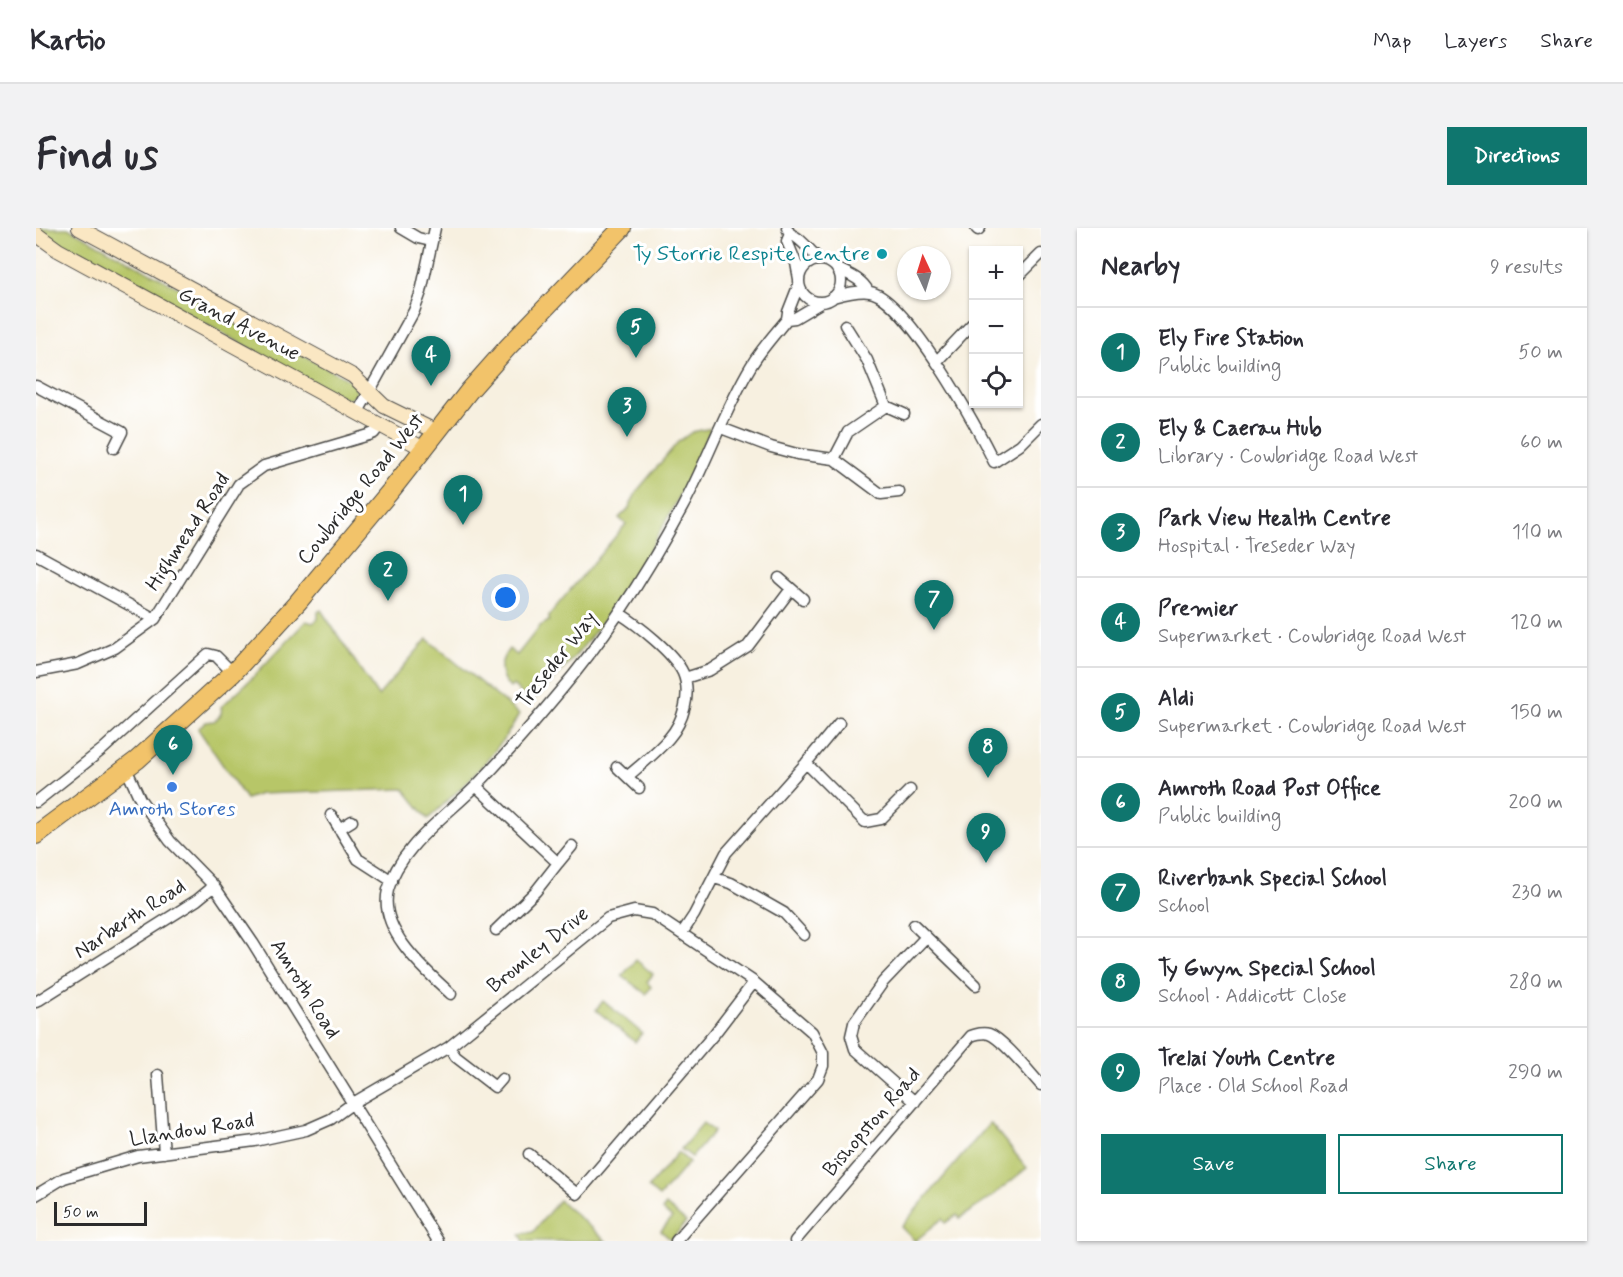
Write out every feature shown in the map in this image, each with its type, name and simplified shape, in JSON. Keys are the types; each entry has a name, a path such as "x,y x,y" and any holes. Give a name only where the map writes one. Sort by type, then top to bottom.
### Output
{"highway":[{"name":"Cowbridge Road West","path":"36,835 124,769 233,674 298,602 508,347 622,228"}],"street":[{"name":"Grand Avenue","path":"79,228 353,376 384,406 437,432"},
{"path":"401,228 418,238 431,241"},
{"path":"358,412 414,311 423,283 435,228"},
{"path":"836,268 841,280 837,292 828,299 817,302 805,296 787,241 789,231 798,236 820,260 828,262 852,276 868,291 881,296 900,315 937,361 982,437 994,462 1020,445 1041,424"},
{"name":"Grand Avenue","path":"36,234 58,250 424,448"},
{"path":"1023,272 1041,254"},
{"path":"799,281 803,268 807,264 820,260"},
{"name":"Treseder Way","path":"451,994 412,958 391,922 387,907 388,890 392,881 412,845 476,786 564,686 619,613 682,509 752,364 787,319 799,281"},
{"name":"Treseder Way","path":"787,319 795,318 828,299 868,291"},
{"path":"845,325 867,360 886,406 904,414"},
{"path":"937,361 969,327"},
{"path":"36,386 122,432 114,448"},
{"path":"834,459 848,432 886,406"},
{"name":"Highmead Road","path":"36,672 78,664 106,652 139,632 155,619 239,484 264,466 369,435 374,433 380,424"},
{"path":"721,428 771,447 797,454 834,459 880,494 899,492"},
{"path":"877,506 880,494"},
{"path":"36,554 155,619"},
{"path":"779,578 803,599"},
{"path":"685,678 710,670 748,646 791,589"},
{"path":"619,613 643,630 680,667 685,678 687,699 681,720 670,737 628,776"},
{"path":"36,802 103,749 208,654 216,656 233,674"},
{"path":"682,933 726,853 840,723"},
{"path":"806,763 865,822 881,819 910,790"},
{"path":"617,767 639,788"},
{"name":"Amroth Road","path":"124,769 140,799 170,841 214,886 253,943 438,1241"},
{"path":"476,786 558,863"},
{"path":"331,815 358,859 392,881"},
{"path":"339,829 352,821"},
{"path":"496,930 536,891 572,846"},
{"path":"714,878 731,883 784,913 804,935"},
{"name":"Narberth Road","path":"36,1002 197,900 214,886"},
{"name":"Bromley Drive","path":"353,1103 449,1047 608,918 634,910 652,914 754,982 812,1032 823,1053 823,1066 818,1079 676,1241"},
{"path":"914,925 976,985"},
{"path":"915,1102 855,1049 851,1036 854,1023 884,982 925,938"},
{"path":"529,1154 577,1194 715,1033 754,982"},
{"name":"Bishopston Road","path":"795,1241 970,1036 981,1033 990,1034 1000,1041 1041,1085"},
{"path":"449,1047 456,1057 495,1087 502,1078"},
{"path":"158,1075 164,1153"},
{"name":"Llandow Road","path":"36,1195 64,1178 138,1156 255,1141 306,1130 332,1119 353,1103"}],"green space":[{"path":"36,228 68,228 353,382 357,394 350,399 343,398 75,254"},
{"path":"711,428 657,538 636,574 588,641 533,700 523,695 513,685 510,688 503,678 501,669 503,659 509,649 517,655 540,626 549,621 549,615 626,524 619,518 629,508 637,491 678,442 692,432"},
{"path":"321,610 378,696 427,639 519,714 489,758 428,819 404,789 260,794 246,799 198,729 206,722 214,721 221,713 221,707 306,621 313,623 318,619 318,612"},
{"path":"636,960 653,974 647,982 651,987 646,994 622,976"},
{"path":"603,1001 642,1033 635,1042 596,1010"},
{"path":"703,1123 714,1131 692,1157 681,1149"},
{"path":"990,1123 1027,1168 986,1201 960,1218 957,1215 945,1223 942,1219 915,1241 901,1227"},
{"path":"678,1152 689,1162 659,1197 648,1188"},
{"path":"559,1200 606,1241 524,1241 520,1234 533,1232"},
{"path":"666,1205 686,1222 671,1240 661,1231 672,1218 662,1210"}],"place":[{"name":"Ty Storrie Respite Centre","path":"882,254"},
{"name":"Aldi","path":"636,358"},
{"name":"Premier","path":"431,386"},
{"name":"Park View Health Centre","path":"627,437"},
{"name":"Ely Fire Station","path":"463,525"},
{"name":"Ely & Caerau Hub","path":"388,601"},
{"name":"Riverbank Special School","path":"934,630"},
{"name":"Amroth Road Post Office","path":"173,775"},
{"name":"Ty Gwyn Special School","path":"988,778"},
{"name":"Amroth Stores","path":"172,787"},
{"name":"Trelai Youth Centre","path":"986,863"}]}
